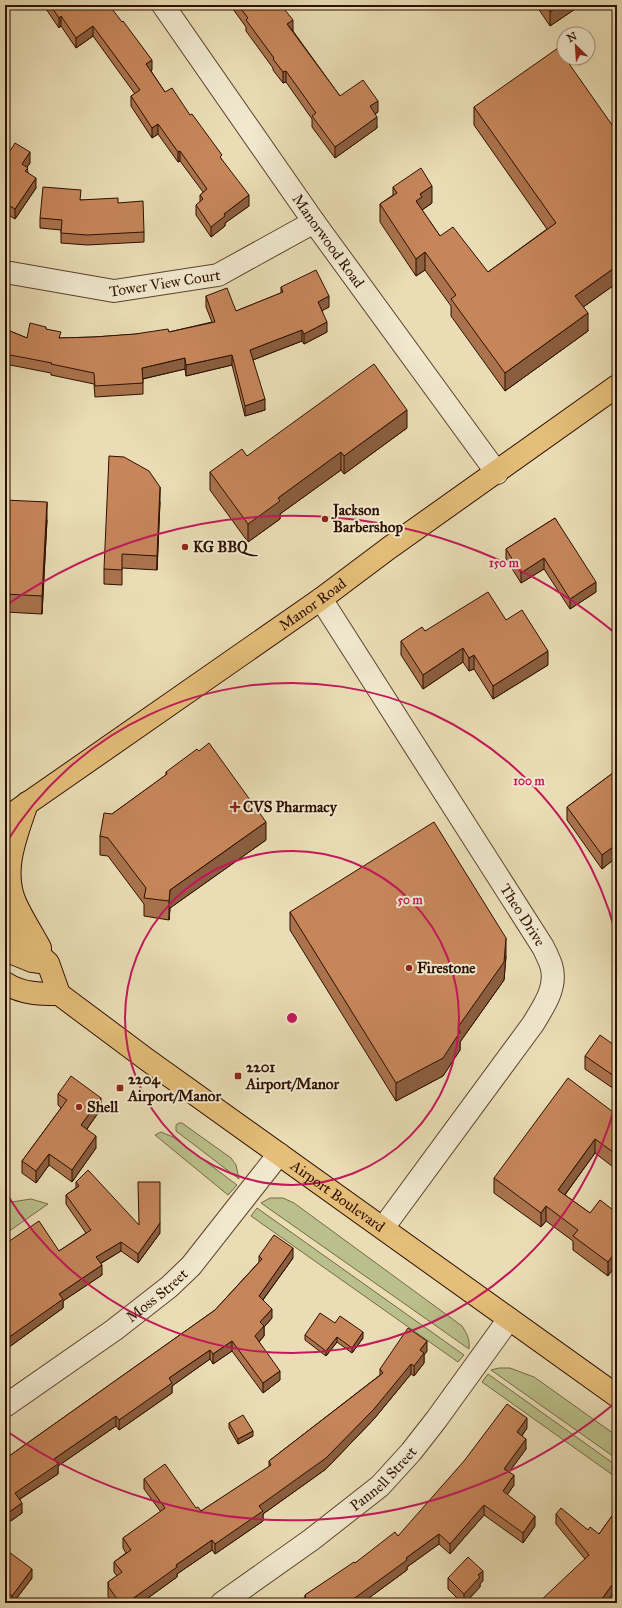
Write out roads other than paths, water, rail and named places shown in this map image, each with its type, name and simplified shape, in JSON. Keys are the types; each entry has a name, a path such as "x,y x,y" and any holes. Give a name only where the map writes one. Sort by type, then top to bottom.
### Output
{"main road":[{"name":"Manor Road","path":"5,819 321,599 389,548 497,473 617,386"},
{"path":"5,983 20,990 34,994 59,994 48,963 14,901 9,875 13,846 27,803"},
{"path":"5,924 48,963"},
{"path":"5,950 32,961 48,963"},
{"name":"Airport Boulevard","path":"59,994 279,1154 617,1396"}],"street":[{"name":"Manorwood Road","path":"163,5 314,222 497,473"},
{"name":"Tower View Court","path":"5,272 114,292 218,275 314,222"},
{"name":"Theo Drive","path":"321,599 543,947 551,965 553,982 546,1003 533,1024 383,1228"},
{"name":"Moss Street","path":"5,1406 114,1330 169,1287 191,1266 279,1154"},
{"name":"Pannell Street","path":"222,1603 311,1540 380,1486 411,1452 436,1420 509,1319"}],"place":[{"name":"Jackson Barbershop","path":"325,519"},
{"name":"KG BBQ","path":"185,547"},
{"name":"CVS Pharmacy","path":"235,807"},
{"name":"Firestone","path":"409,968"},
{"name":"2201 Airport/Manor","path":"238,1076"},
{"name":"2204 Airport/Manor","path":"120,1088"},
{"name":"Shell","path":"79,1107"}]}
